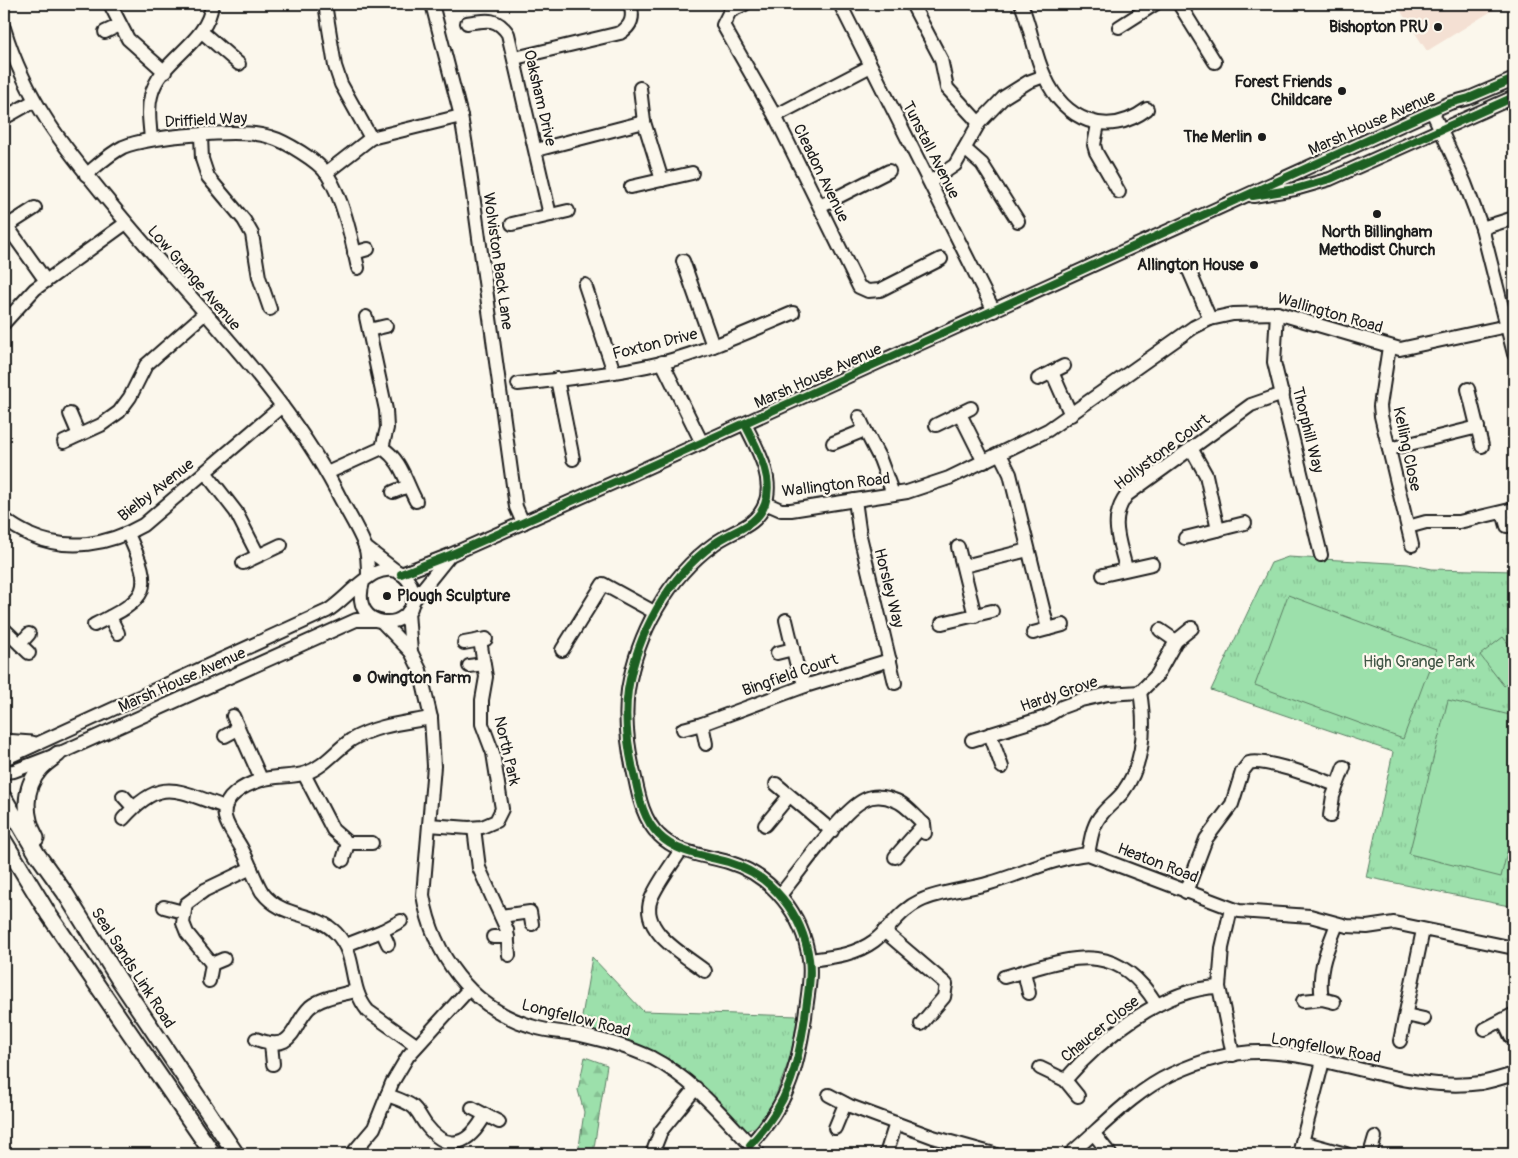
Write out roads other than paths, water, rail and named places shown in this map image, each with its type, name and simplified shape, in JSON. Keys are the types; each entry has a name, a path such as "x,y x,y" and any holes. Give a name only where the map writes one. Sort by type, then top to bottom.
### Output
{"main road":[{"path":"4,742 32,744"},
{"path":"58,754 39,769 26,798 30,824 65,893"},
{"name":"Seal Sands Link Road","path":"4,798 37,854 65,893 118,978 236,1154"},
{"path":"4,841 49,915 213,1154"}],"street":[{"path":"110,4 120,25 134,46 164,72"},
{"path":"150,139 149,108 151,94 164,72 202,32 211,13 212,4"},
{"path":"325,4 335,66 341,84 371,138"},
{"name":"Wolviston Back Lane","path":"432,4 461,116 516,507 523,523"},
{"path":"514,58 620,33 626,29 633,14 630,4"},
{"name":"Cleadon Avenue","path":"745,4 730,11 718,23 775,116 859,287 868,291 880,290 940,258"},
{"name":"Tunstall Avenue","path":"840,4 994,311"},
{"path":"912,4 941,60 947,88 980,123"},
{"path":"1021,4 1029,22 1044,76 1058,98 1073,112 1098,124 1122,123 1136,117 1147,109"},
{"path":"1119,26 1133,12 1155,4"},
{"path":"1180,4 1210,57"},
{"name":"Oaksham Drive","path":"467,23 488,19 502,25 508,34 550,215"},
{"path":"105,32 120,25"},
{"name":"Low Grange Avenue","path":"4,28 10,48 34,102 49,127 126,223 282,406 303,434 327,473 365,547 366,579"},
{"path":"202,32 229,47 239,64"},
{"path":"775,116 871,66"},
{"path":"930,182 956,165 980,123 1010,94 1028,82 1044,76"},
{"name":"Marsh House Avenue","path":"4,759 32,744 327,611 339,604 366,579 383,569 399,572 450,555 745,424 1243,198 1266,185 1432,111 1514,79"},
{"path":"640,88 644,122 662,180"},
{"name":"Marsh House Avenue","path":"1243,198 1312,185 1514,97"},
{"path":"4,118 34,102"},
{"path":"1432,111 1465,183 1482,228 1514,354"},
{"path":"326,173 371,138 461,116"},
{"path":"536,150 644,122"},
{"path":"1098,124 1094,145 1112,168 1119,192"},
{"name":"Driffield Way","path":"86,174 123,147 150,139 235,132 270,137 293,148 326,173 342,206 358,268"},
{"path":"201,136 202,159 208,177 244,220 252,234 262,288 270,309"},
{"path":"965,149 982,164 1018,222"},
{"path":"820,206 889,170"},
{"path":"631,187 692,173"},
{"path":"35,208 5,224 46,280"},
{"path":"512,224 568,212"},
{"path":"1482,228 1514,218"},
{"path":"4,323 18,305 46,280 90,251 126,223"},
{"path":"354,253 368,249"},
{"path":"684,260 713,346"},
{"path":"1188,268 1210,319"},
{"path":"585,286 614,372"},
{"path":"250,292 262,288"},
{"name":"Wallington Road","path":"755,1150 792,1082 802,1035 810,979 810,960 797,918 780,895 746,869 729,862 681,850 659,835 645,814 635,781 628,739 628,692 632,668 654,612 681,574 695,559 714,544 752,523 765,504 781,510 791,510 893,494 931,485 984,462 1048,430 1194,327 1210,319 1248,312 1277,313 1389,347 1414,347 1507,326"},
{"name":"Foxton Drive","path":"518,384 614,372 662,362 713,346 793,313"},
{"name":"Thorphill Way","path":"1277,313 1274,362 1321,555"},
{"path":"64,442 101,425 119,412 130,397 146,365 204,314"},
{"path":"382,448 387,428 386,410 368,324 386,326"},
{"name":"Kelling Close","path":"1389,347 1380,406 1412,545"},
{"path":"662,362 702,443"},
{"path":"1038,379 1058,368 1071,415"},
{"path":"557,380 573,459"},
{"path":"1468,389 1482,446"},
{"name":"Hollystone Court","path":"1126,569 1116,527 1116,514 1120,503 1127,495 1251,406 1283,394"},
{"name":"Bielby Avenue","path":"4,518 24,531 54,543 90,545 128,534 143,525 282,406"},
{"path":"936,425 965,411 984,462"},
{"path":"70,414 79,436"},
{"path":"859,417 880,459 893,494"},
{"path":"745,424 767,475 768,488 765,504"},
{"path":"1389,449 1478,427"},
{"path":"832,443 865,430"},
{"path":"327,473 382,448"},
{"path":"382,448 391,453 395,459 416,501"},
{"path":"1192,450 1206,475 1218,530"},
{"path":"1000,454 1010,474 1048,629"},
{"path":"205,472 236,512 258,555"},
{"path":"393,492 408,486"},
{"name":"Horsley Way","path":"855,500 860,536 895,683"},
{"path":"1408,527 1426,522 1459,522 1509,510 1507,526"},
{"path":"1185,538 1245,523"},
{"path":"94,625 132,605 143,590 143,574 128,534"},
{"path":"243,563 281,545"},
{"name":"Low Grange Avenue","path":"365,547 399,572"},
{"path":"958,547 975,616"},
{"path":"964,566 1028,550"},
{"name":"Marsh House Avenue","path":"4,772 14,771 58,754 356,620 394,622 410,607 450,555"},
{"path":"1102,575 1152,564"},
{"path":"399,572 409,582 413,593 410,607"},
{"path":"366,579 360,594 361,604 364,612 379,621"},
{"path":"562,650 593,601 598,581 654,612"},
{"name":"Longfellow Road","path":"410,607 411,652"},
{"path":"942,623 992,611"},
{"path":"110,617 118,634"},
{"path":"786,620 793,649 806,686"},
{"name":"Longfellow Road","path":"379,621 411,652 420,670 431,718 434,766 424,874 426,914 446,960 469,989 497,1011 532,1026 585,1036 634,1050 666,1066 696,1088 755,1150"},
{"path":"1033,633 1063,625"},
{"path":"810,960 836,957 853,952 875,940 907,909 929,897 989,884 1062,859 1088,854 1092,833 1100,816 1122,793 1135,772 1143,733 1143,710 1140,692 1157,676 1176,641 1192,628"},
{"path":"4,629 24,648 29,634"},
{"path":"1160,630 1176,641"},
{"name":"North Park","path":"429,825 474,828 496,821 502,809 493,753 482,724 482,700 486,676 483,640 464,643"},
{"path":"777,653 793,649"},
{"name":"Bingfield Court","path":"683,729 702,724 806,686 890,660"},
{"path":"469,666 484,664"},
{"name":"Hardy Grove","path":"972,740 1046,718 1062,707 1081,700 1108,694 1140,692"},
{"path":"233,716 261,779"},
{"path":"416,1045 368,1011 355,991 350,956 346,945 325,924 310,917 291,914 274,905 262,892 225,817 225,807 230,798 239,790 261,779 304,774 364,734 379,728 431,718"},
{"path":"702,724 706,744"},
{"path":"225,736 238,729"},
{"path":"990,734 1002,767"},
{"path":"1186,892 1206,839 1232,804 1242,772 1249,763 1263,761 1336,785"},
{"path":"1330,816 1336,785 1344,767"},
{"path":"304,774 332,830 348,843 372,844"},
{"path":"776,784 832,831"},
{"path":"123,818 140,800 154,793 175,790 225,807"},
{"path":"123,796 133,807"},
{"path":"764,825 789,796"},
{"path":"780,895 854,806 866,799 878,796 896,800 924,829 895,857"},
{"path":"474,828 479,868 501,916 508,937 509,955"},
{"path":"343,860 348,843"},
{"path":"681,850 650,902 650,913 654,927 662,936 705,971"},
{"name":"Heaton Road","path":"1088,854 1231,909 1310,916 1337,924 1358,927 1394,923 1514,948"},
{"path":"209,981 212,964 187,933 183,923 183,912 186,904 205,890 250,868"},
{"path":"164,907 183,912"},
{"path":"1231,909 1222,948 1219,987 1233,1055"},
{"path":"501,916 530,912 532,924"},
{"path":"346,945 382,931 401,921"},
{"path":"1303,1001 1328,1000 1320,980 1322,962 1337,924"},
{"path":"1400,1041 1423,930"},
{"path":"382,931 388,944"},
{"path":"884,931 946,984 947,989 944,998 921,1024"},
{"path":"493,937 508,937"},
{"name":"Chaucer Close","path":"1004,978 1082,958 1104,959 1126,968 1136,976 1157,1005"},
{"path":"212,964 224,959"},
{"path":"1024,972 1029,993"},
{"name":"Chaucer Close","path":"1065,1080 1076,1066 1117,1033 1157,1005 1196,989 1219,987"},
{"path":"352,1154 370,1136 401,1065 416,1045 469,989"},
{"path":"256,1039 271,1044 284,1040 292,1035 307,1011 319,1002 355,991"},
{"path":"1485,1029 1514,1014"},
{"path":"1406,1015 1424,1018"},
{"path":"1502,1020 1511,1037"},
{"path":"271,1044 272,1064"},
{"name":"Longfellow Road","path":"1070,1154 1139,1094 1163,1079 1198,1063 1233,1055 1263,1052 1323,1061 1436,1084 1483,1083 1514,1074"},
{"path":"1323,1061 1301,1148 1346,1154"},
{"name":"Chaucer Close","path":"1040,1068 1065,1080 1078,1096"},
{"path":"652,1154 661,1131 696,1088"},
{"path":"387,1095 411,1105 433,1133 445,1141 460,1141 472,1136 485,1114"},
{"path":"829,1095 845,1104 933,1137 994,1154"},
{"path":"835,1128 845,1104"},
{"path":"472,1108 499,1122"},
{"path":"886,1154 896,1123"},
{"path":"1094,1134 1110,1154"},
{"path":"1370,1154 1375,1137"}],"place":[{"name":"Bishopton PRU","path":"1438,27"},
{"name":"Forest Friends Childcare","path":"1342,91"},
{"name":"The Merlin","path":"1262,137"},
{"name":"North Billingham Methodist Church","path":"1377,214"},
{"name":"Allington House","path":"1254,265"},
{"name":"Plough Sculpture","path":"387,596"},
{"name":"Owington Farm","path":"357,678"}],"park label":[{"name":"High Grange Park","path":"1419,662"}]}
